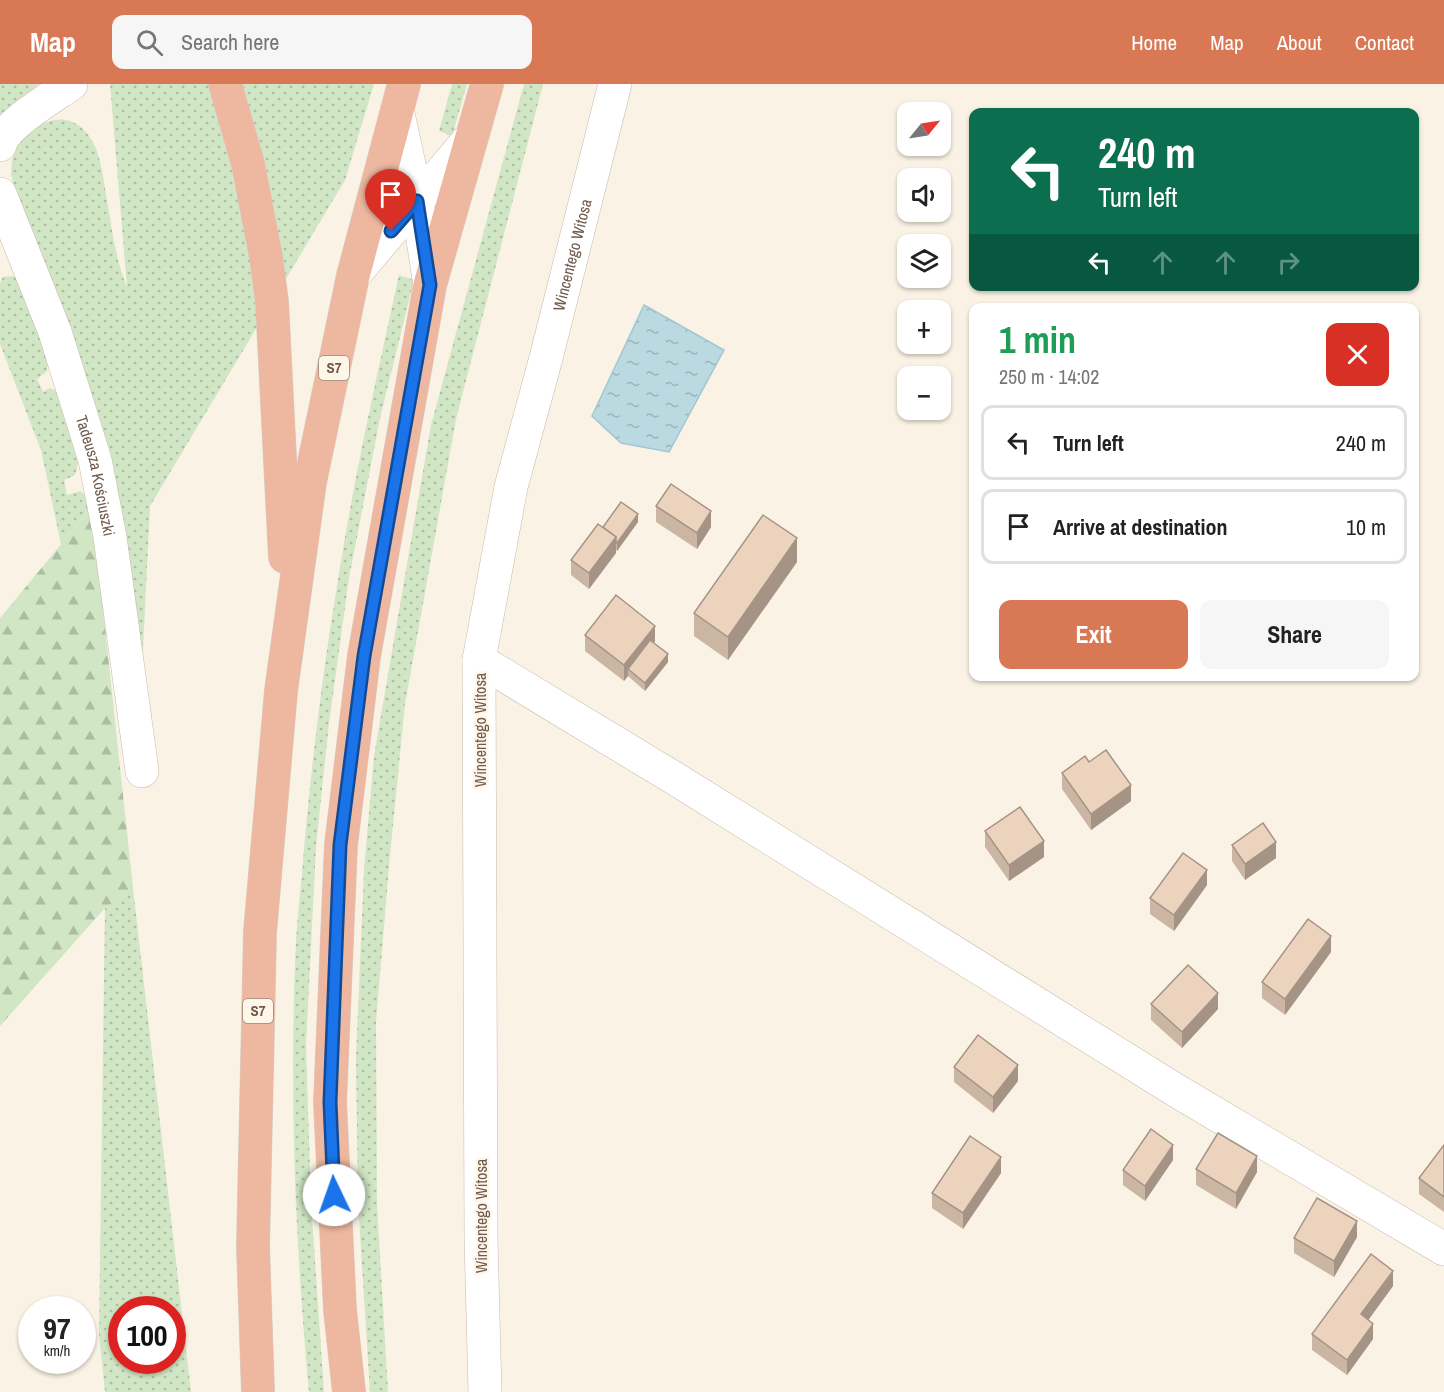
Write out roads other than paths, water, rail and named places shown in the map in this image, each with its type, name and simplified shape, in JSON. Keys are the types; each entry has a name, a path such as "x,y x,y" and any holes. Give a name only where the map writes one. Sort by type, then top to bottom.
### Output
{"highway":[{"path":"225,84 248,164 267,257 272,303 289,631"},
{"path":"348,1392 340,1311 330,1102 340,845 364,656 430,285 486,84"},
{"name":"S7","path":"258,1392 253,1247 260,933 281,691 310,482 353,276 400,97"}],"street":[{"path":"0,145 1,139 13,127 71,84"},
{"name":"Wincentego Witosa","path":"484,1392 481,1239 479,660 512,487 615,84"},
{"path":"400,97 430,285"},
{"path":"353,276 472,136"},
{"name":"Tadeusza Kościuszki","path":"0,194 55,332 95,460 110,537 142,771"},
{"path":"479,660 704,796 1177,1091 1444,1249"}],"water":[{"path":"644,305 724,350 669,452 621,443 592,416"}]}
